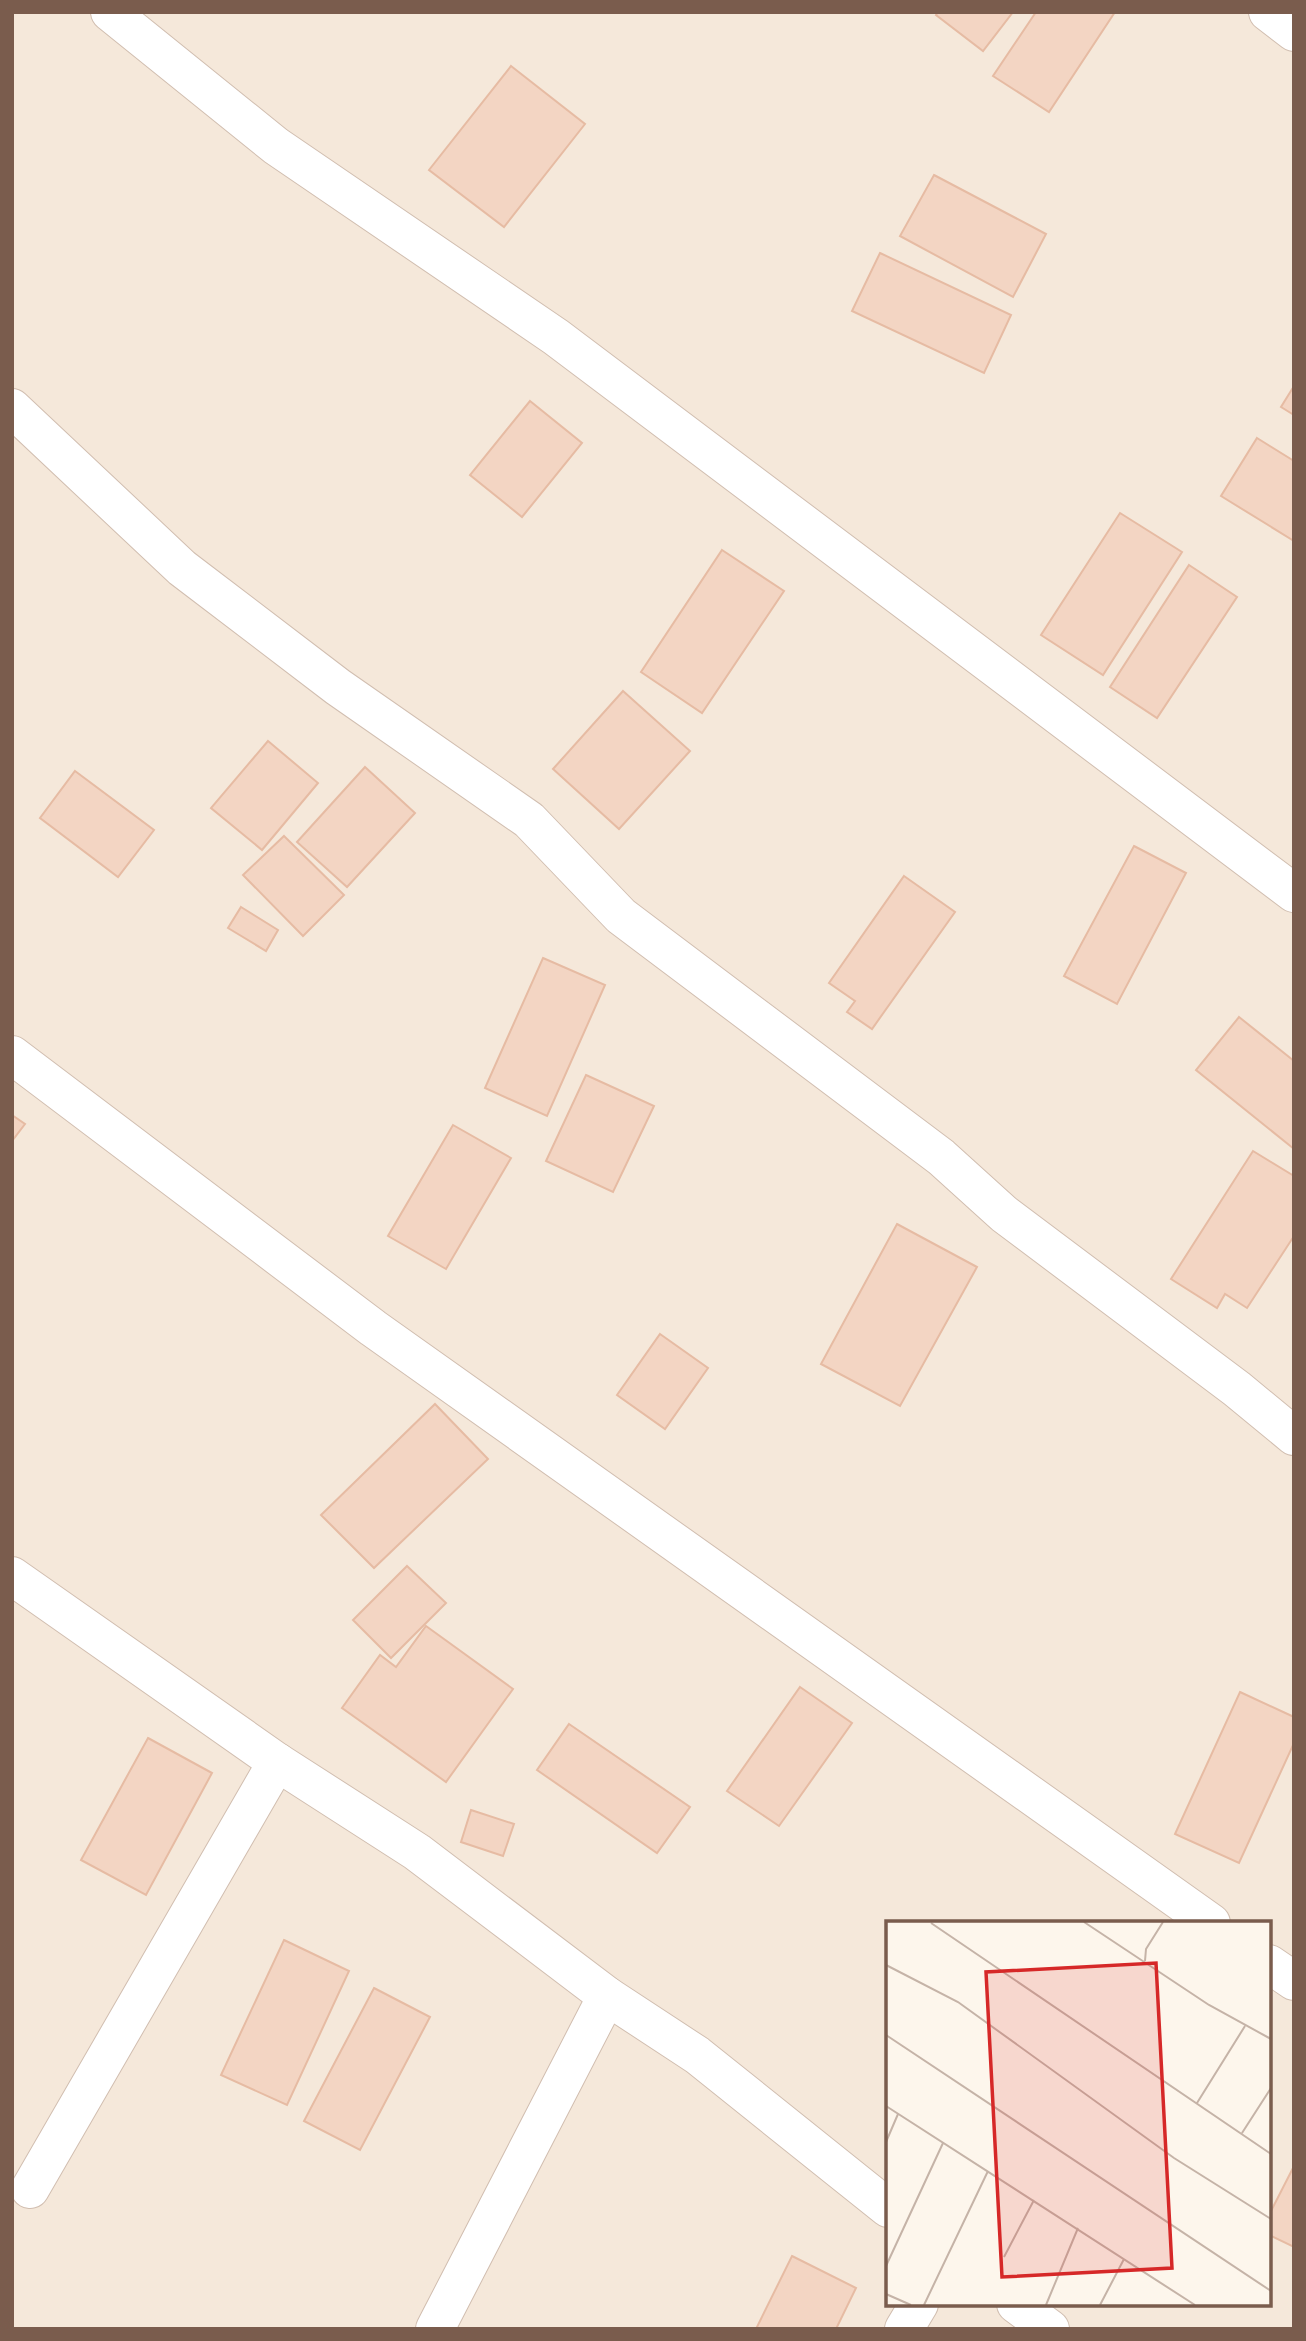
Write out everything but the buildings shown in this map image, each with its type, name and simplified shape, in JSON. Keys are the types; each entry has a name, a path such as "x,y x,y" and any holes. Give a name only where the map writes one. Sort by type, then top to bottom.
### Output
{"street":[{"path":"110,12 276,146 556,337 1294,892"},
{"path":"1268,12 1294,32"},
{"path":"12,408 181,568 338,687 529,820 621,916 940,1157 1004,1214 1237,1389 1294,1436"},
{"path":"12,1055 373,1328 1208,1921"},
{"path":"12,1576 277,1762 416,1852 607,1996 697,2055 886,2206"},
{"path":"30,2189 277,1762"},
{"path":"1271,1965 1294,1981"},
{"path":"435,2329 607,1996"},
{"path":"904,2329 918,2306"},
{"path":"1019,2306 1050,2329"}],"shaded area":[{"path":"12,12 1294,12 1294,2329 12,2329"}]}
